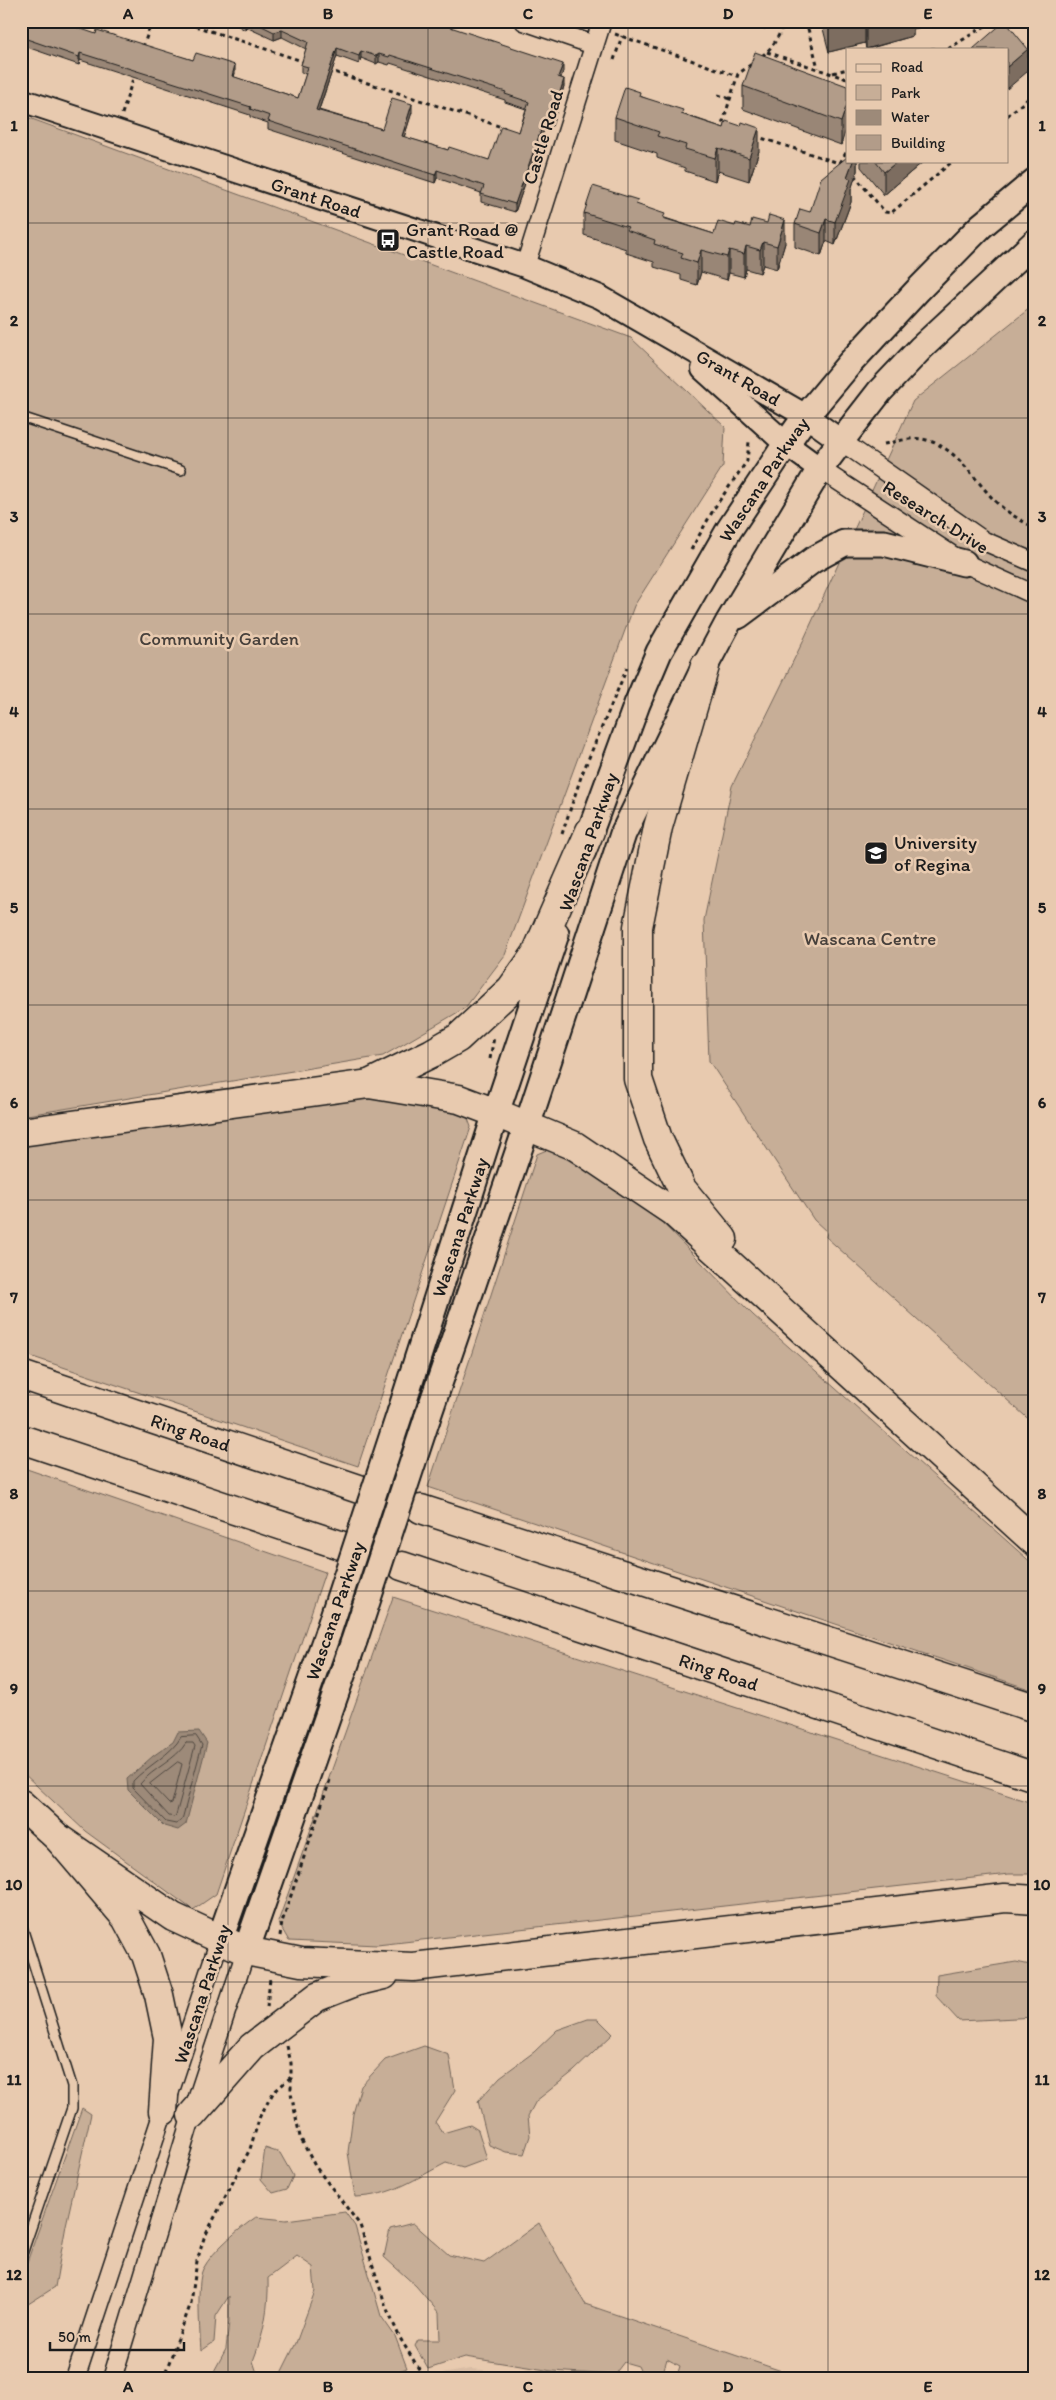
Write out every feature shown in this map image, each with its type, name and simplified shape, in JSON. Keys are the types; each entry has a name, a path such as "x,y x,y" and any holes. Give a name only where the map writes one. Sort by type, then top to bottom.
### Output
{"highway":[{"path":"706,666 658,828 638,927 638,1079 658,1139 682,1189 790,1318"},
{"path":"369,1084 458,1038 511,989 536,954 590,831"},
{"path":"21,1132 369,1084 458,1099 496,1113 575,1146 673,1212 1035,1542"},
{"name":"Ring Road","path":"21,1375 359,1489"},
{"path":"21,1439 340,1545"},
{"path":"421,1509 1035,1708"},
{"name":"Ring Road","path":"402,1566 1035,1777"},
{"path":"21,1804 58,1838 126,1918 146,1955 160,1995 168,2038 164,2111"},
{"path":"58,1838 173,1917 246,1951 301,1962 413,1967"},
{"path":"192,2115 252,2047 317,1997 355,1982 413,1967 986,1900 1006,1898 1035,1900"}],"main road":[{"name":"Wascana Parkway","path":"220,1939 328,1632 402,1410 496,1113 590,831 637,704 659,652 729,530 806,416 850,363 918,290 982,226 1035,181"},
{"name":"Wascana Parkway","path":"246,1951 354,1641 623,834 728,624 820,469 880,392 921,348 1035,242"},
{"path":"728,624 813,560 844,543 884,543 964,563"}],"street":[{"path":"524,21 598,32"},
{"name":"Castle Road","path":"525,266 598,32"},
{"name":"Grant Road","path":"21,100 525,266 600,297 806,416 841,441"},
{"name":"Grant Road","path":"660,332 726,388 786,444 820,469"},
{"name":"Research Drive","path":"841,441 984,541 1035,563"},
{"name":"Research Drive","path":"820,469 964,563 1035,595"},
{"name":"Wascana Parkway","path":"75,2379 220,1939"},
{"name":"Wascana Parkway","path":"112,2379 192,2115 246,1951"}],"lane":[{"path":"21,417 181,470"},
{"path":"21,1924 72,2086 72,2108 21,2257"}],"path":[{"path":"143,49 152,21"},
{"path":"180,21 310,64"},
{"path":"731,128 722,125 738,76 767,52 781,32 783,21"},
{"path":"806,21 818,69"},
{"path":"949,48 988,22 993,21"},
{"path":"1028,21 1035,46"},
{"path":"598,32 622,36 738,76"},
{"path":"614,60 622,36"},
{"path":"767,52 846,78"},
{"path":"116,131 137,67"},
{"path":"320,67 507,128"},
{"path":"832,74 846,70"},
{"path":"1008,115 1035,93"},
{"path":"718,95 730,99"},
{"path":"749,134 847,167"},
{"path":"840,164 846,153"},
{"path":"853,174 885,212 891,213 952,162"},
{"path":"884,444 921,439 941,446 956,456 994,500 1011,515 1035,528"},
{"path":"266,2014 270,1974"},
{"path":"287,2043 291,2063 291,2093 295,2118 307,2154 360,2225 386,2307 400,2338 424,2379"},
{"path":"163,2379 191,2304 204,2238 250,2149 260,2116 273,2093 291,2077"}],"shaded area":[{"path":"471,2369 592,2379 413,2379"}],"green space":[{"name":"Community Garden","path":"21,115 631,338 725,427 723,466 634,606 505,955 465,1008 383,1056 21,1116"},
{"name":"Wascana Centre","path":"1035,304 1035,1425 826,1237 827,1232 814,1220 709,1061 704,920 732,786 804,639 913,401"},
{"path":"363,1096 466,1113 471,1127 358,1466 21,1353 21,1140"},
{"path":"549,1149 638,1198 753,1315 1035,1566 1035,1691 428,1487 537,1154"},
{"path":"21,1467 325,1572 216,1894 193,1910 85,1831 21,1771"},
{"path":"393,1597 1035,1804 1035,1874 1009,1874 377,1945 289,1941 278,1922"},
{"path":"1016,1962 1035,1966 1035,2017 959,2021 936,1996 937,1975"},
{"path":"588,2019 598,2019 613,2034 574,2071 536,2101 528,2116 530,2136 524,2154 506,2152 489,2145 478,2101 500,2077 534,2052 557,2030"},
{"path":"424,2046 449,2055 455,2090 435,2122 443,2133 470,2125 478,2130 487,2159 463,2168 446,2163 403,2186 381,2194 355,2197 348,2152 353,2114 361,2086 385,2060"},
{"path":"82,2108 91,2114 66,2225 55,2287 25,2306 21,2303 21,2279"},
{"path":"265,2148 280,2153 293,2176 287,2189 273,2193 261,2179"},
{"path":"345,2212 355,2226 381,2316 395,2336 407,2368 376,2379 278,2379 296,2343 315,2291 313,2267 297,2256 268,2278 265,2320 253,2361 259,2379 212,2379 212,2375 226,2349 229,2296 216,2316 214,2342 201,2351 200,2285 203,2269 207,2262 234,2234 256,2217 286,2220"},
{"path":"413,2223 449,2255 484,2263 539,2223 585,2304 805,2379 676,2379 680,2366 667,2359 661,2379 644,2379 638,2366 624,2362 614,2375 552,2371 465,2357 428,2369 415,2346 418,2340 440,2340 439,2313 416,2286 384,2257 390,2229"}],"water":[{"path":"199,1731 207,1743 186,1824 178,1830 164,1826 128,1790 127,1779 153,1756 173,1742 178,1732"}],"building":[{"path":"21,21 58,21 96,34 97,30 193,60 196,53 235,65 232,76 298,98 308,67 301,65 308,42 282,30 274,32 252,21 432,21 563,64 558,77 564,79 552,118 546,116 515,204 481,194 484,186 437,170 435,175 268,121 270,116 250,109 251,107 80,53 79,57 21,37","holes":["337,48 359,56 361,51 376,56 379,54 389,57 390,55 506,92 505,94 529,102 519,132 501,126 489,160 449,147 448,150 402,136 412,104 392,98 382,129 316,110"]},
{"path":"827,21 860,21 829,29"},
{"path":"865,21 885,21 866,26"},
{"path":"1005,21 1028,49 1008,66 1008,48 974,48"},
{"path":"755,52 846,86 846,107 841,122 743,86"},
{"path":"625,87 640,92 639,96 683,110 681,114 724,128 726,121 741,126 742,122 759,128 749,158 718,148 715,158 685,149 686,145 657,136 659,132 615,117"},
{"path":"846,158 846,162 853,162 847,177 851,179 835,222 826,219 821,233 795,224 800,209 810,212 821,178"},
{"path":"876,162 897,162 884,172"},
{"path":"593,186 638,200 636,204 665,214 663,218 714,234 718,221 735,226 736,223 750,227 752,219 767,223 769,215 785,220 777,246 763,242 760,250 746,246 744,254 729,250 727,257 701,250 697,263 681,258 683,253 654,244 655,240 626,230 628,227 584,213"}],"place":[{"name":"Grant Road @ Castle Road","path":"388,240"},
{"name":"University of Regina","path":"876,853"}]}
